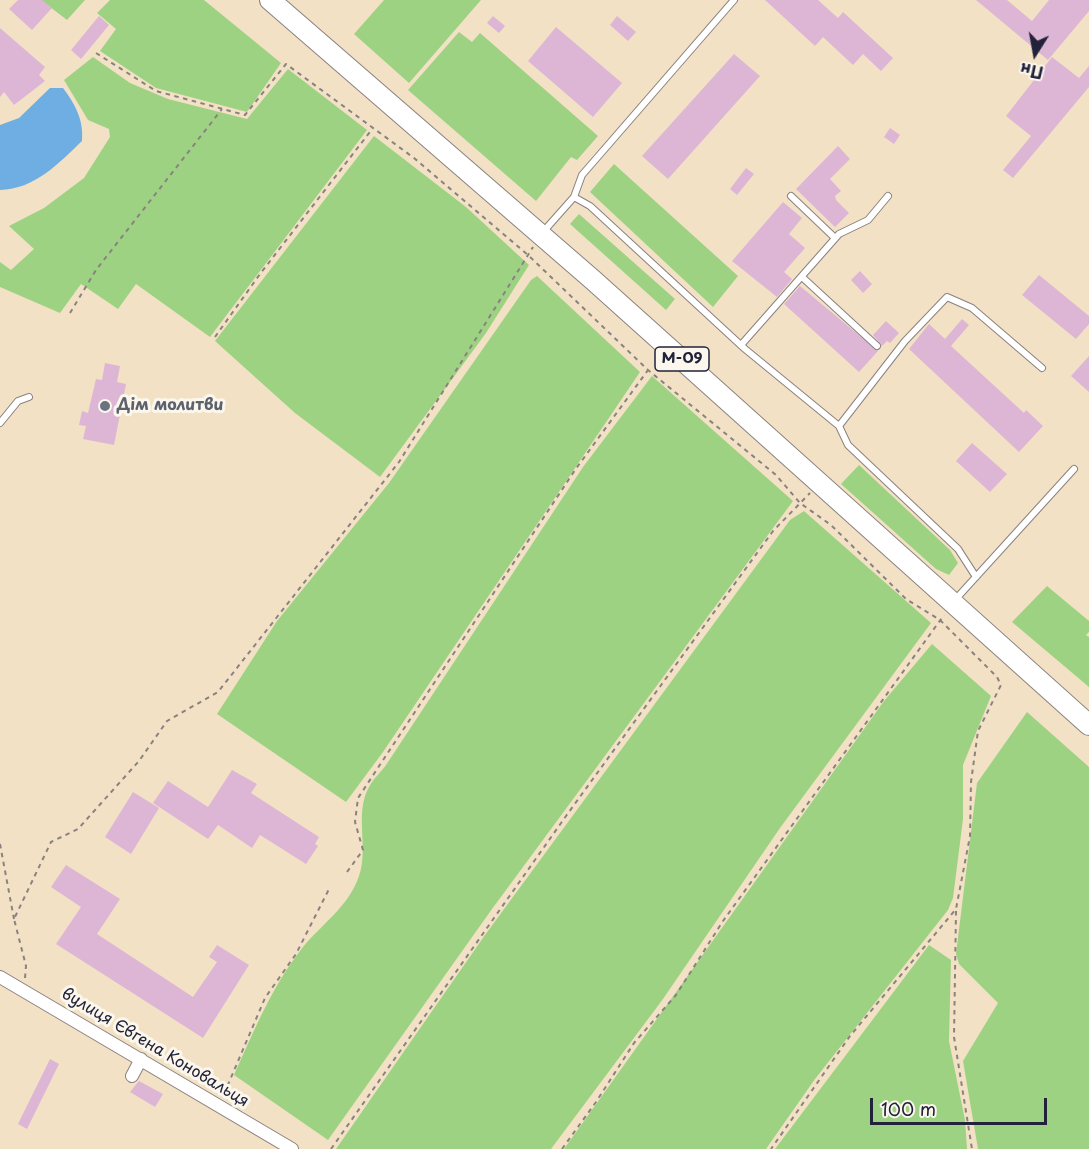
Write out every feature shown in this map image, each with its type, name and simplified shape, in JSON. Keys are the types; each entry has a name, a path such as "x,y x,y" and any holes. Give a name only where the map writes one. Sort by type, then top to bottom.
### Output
{"highway":[{"name":"М-09","path":"270,0 541,235 1089,725"}],"street":[{"name":"вулиця Євгена Коновальця","path":"0,977 292,1149"},
{"path":"132,1076 141,1059"}],"lane":[{"path":"541,235 574,197 582,174 734,0"},
{"path":"791,196 835,238"},
{"path":"741,345 835,238 868,220 888,196"},
{"path":"574,197 590,206 741,345 839,426 848,445 958,549 976,577"},
{"path":"802,276 877,346"},
{"path":"839,426 905,342 947,297 972,308 1042,368"},
{"path":"0,423 18,401 29,397"},
{"path":"953,602 1074,469"}],"path":[{"path":"96,53 156,91 245,115 286,64 414,158 528,255 648,370 776,475 800,503 831,525 906,599 940,620 997,677 1001,685 978,731 971,782 970,836 956,909 954,1037 972,1149"},
{"path":"70,313 96,270 222,109"},
{"path":"215,337 373,128"},
{"path":"14,919 51,842 78,829 139,761 167,721 218,692 399,462 541,235"},
{"path":"347,872 363,850 355,822 358,798 575,470 648,370"},
{"path":"331,1149 566,816 773,531 820,483"},
{"path":"562,1149 634,1043 676,995 723,921 953,602"},
{"path":"0,844 14,919 26,966 24,990"},
{"path":"220,1105 265,998 296,954 329,890"},
{"path":"771,1149 850,1036 956,909"}],"green space":[{"path":"41,0 85,0 67,20"},
{"path":"110,0 204,0 281,63 247,112 156,88 100,51 116,29 97,13"},
{"path":"384,0 481,0 409,83 354,34"},
{"path":"459,32 472,42 480,33 598,136 577,160 571,157 536,201 408,90"},
{"path":"93,57 130,83 168,99 247,119 288,69 367,130 210,337 136,284 118,309 81,284 60,313 0,287 0,262 11,270 34,249 9,226 44,208 84,178 110,137 109,129 88,120 64,80"},
{"path":"374,136 466,207 529,265 486,333 380,477 295,413 215,341"},
{"path":"614,164 738,276 713,307 590,192"},
{"path":"579,214 675,299 666,310 570,224"},
{"path":"537,276 640,372 383,752 346,802 217,714 277,621 389,483 531,280"},
{"path":"652,376 793,501 492,909 328,1140 234,1075 264,1009 282,977 303,947 342,906 355,887 362,865 363,808 371,784 386,765 583,467"},
{"path":"859,465 950,550 958,563 949,575 936,569 841,484"},
{"path":"804,511 931,623 780,828 663,999 551,1149 336,1149 485,935 790,520"},
{"path":"1047,586 1089,621 1089,632 1086,635 1089,637 1089,687 1012,622"},
{"path":"932,644 991,696 963,765 963,819 953,898 948,910 815,1079 766,1149 564,1149 884,701"},
{"path":"1027,712 1089,767 1089,1149 978,1149 963,1061 998,1003 959,964 956,954 977,783"},
{"path":"929,945 951,960 949,1041 965,1120 967,1149 775,1149"}],"water":[{"path":"50,88 63,88 71,100 80,119 82,141 55,166 35,180 13,189 0,190 0,125 19,118"}],"building":[{"path":"18,0 42,0 52,8 32,30 9,9"},
{"path":"765,0 818,0 838,18 843,12 893,58 881,71 863,54 853,65 823,37 815,46"},
{"path":"976,0 1007,0 1032,21 1049,0 1089,0 1089,11 1048,60"},
{"path":"99,16 109,25 81,59 71,50"},
{"path":"493,16 505,26 499,33 487,23"},
{"path":"617,16 636,32 628,41 610,25"},
{"path":"556,27 622,83 593,117 528,61"},
{"path":"0,28 45,67 39,75 45,81 14,105 4,92 0,97"},
{"path":"734,54 760,76 668,179 642,156"},
{"path":"1052,57 1079,78 1089,66 1089,87 1013,178 1003,170 1031,136 1006,116"},
{"path":"890,128 900,135 894,144 884,137"},
{"path":"838,146 850,159 830,179 841,191 835,196 836,200 849,213 835,227 796,189"},
{"path":"746,168 754,174 737,195 730,189"},
{"path":"783,202 802,218 789,234 805,248 784,272 792,279 777,297 732,261"},
{"path":"860,271 872,284 863,293 851,280"},
{"path":"1039,275 1089,316 1089,324 1076,339 1022,295"},
{"path":"800,286 878,351 859,372 784,304"},
{"path":"962,319 969,325 951,346 1024,413 1026,410 1043,426 1019,452 909,349 929,324 945,339"},
{"path":"886,321 899,333 890,343 887,341 882,346 873,335"},
{"path":"1089,356 1089,392 1071,376"},
{"name":"Дім молитви","path":"105,363 120,366 117,382 126,384 114,445 83,439 86,426 79,425 82,411 88,413 96,379 102,380"},
{"path":"972,443 1007,474 990,492 956,461"},
{"path":"232,770 257,784 251,793 319,837 315,844 318,846 306,864 260,835 252,848 218,825 208,839 153,803 168,781 208,807"},
{"path":"133,792 159,808 131,854 105,837"},
{"path":"66,865 120,899 97,934 193,997 217,962 209,957 217,945 249,965 203,1038 56,944 81,907 51,887"},
{"path":"50,1059 59,1064 27,1129 18,1124"},
{"path":"139,1081 163,1094 155,1107 130,1092"}],"place":[{"name":"Дім молитви","path":"105,406"}]}
